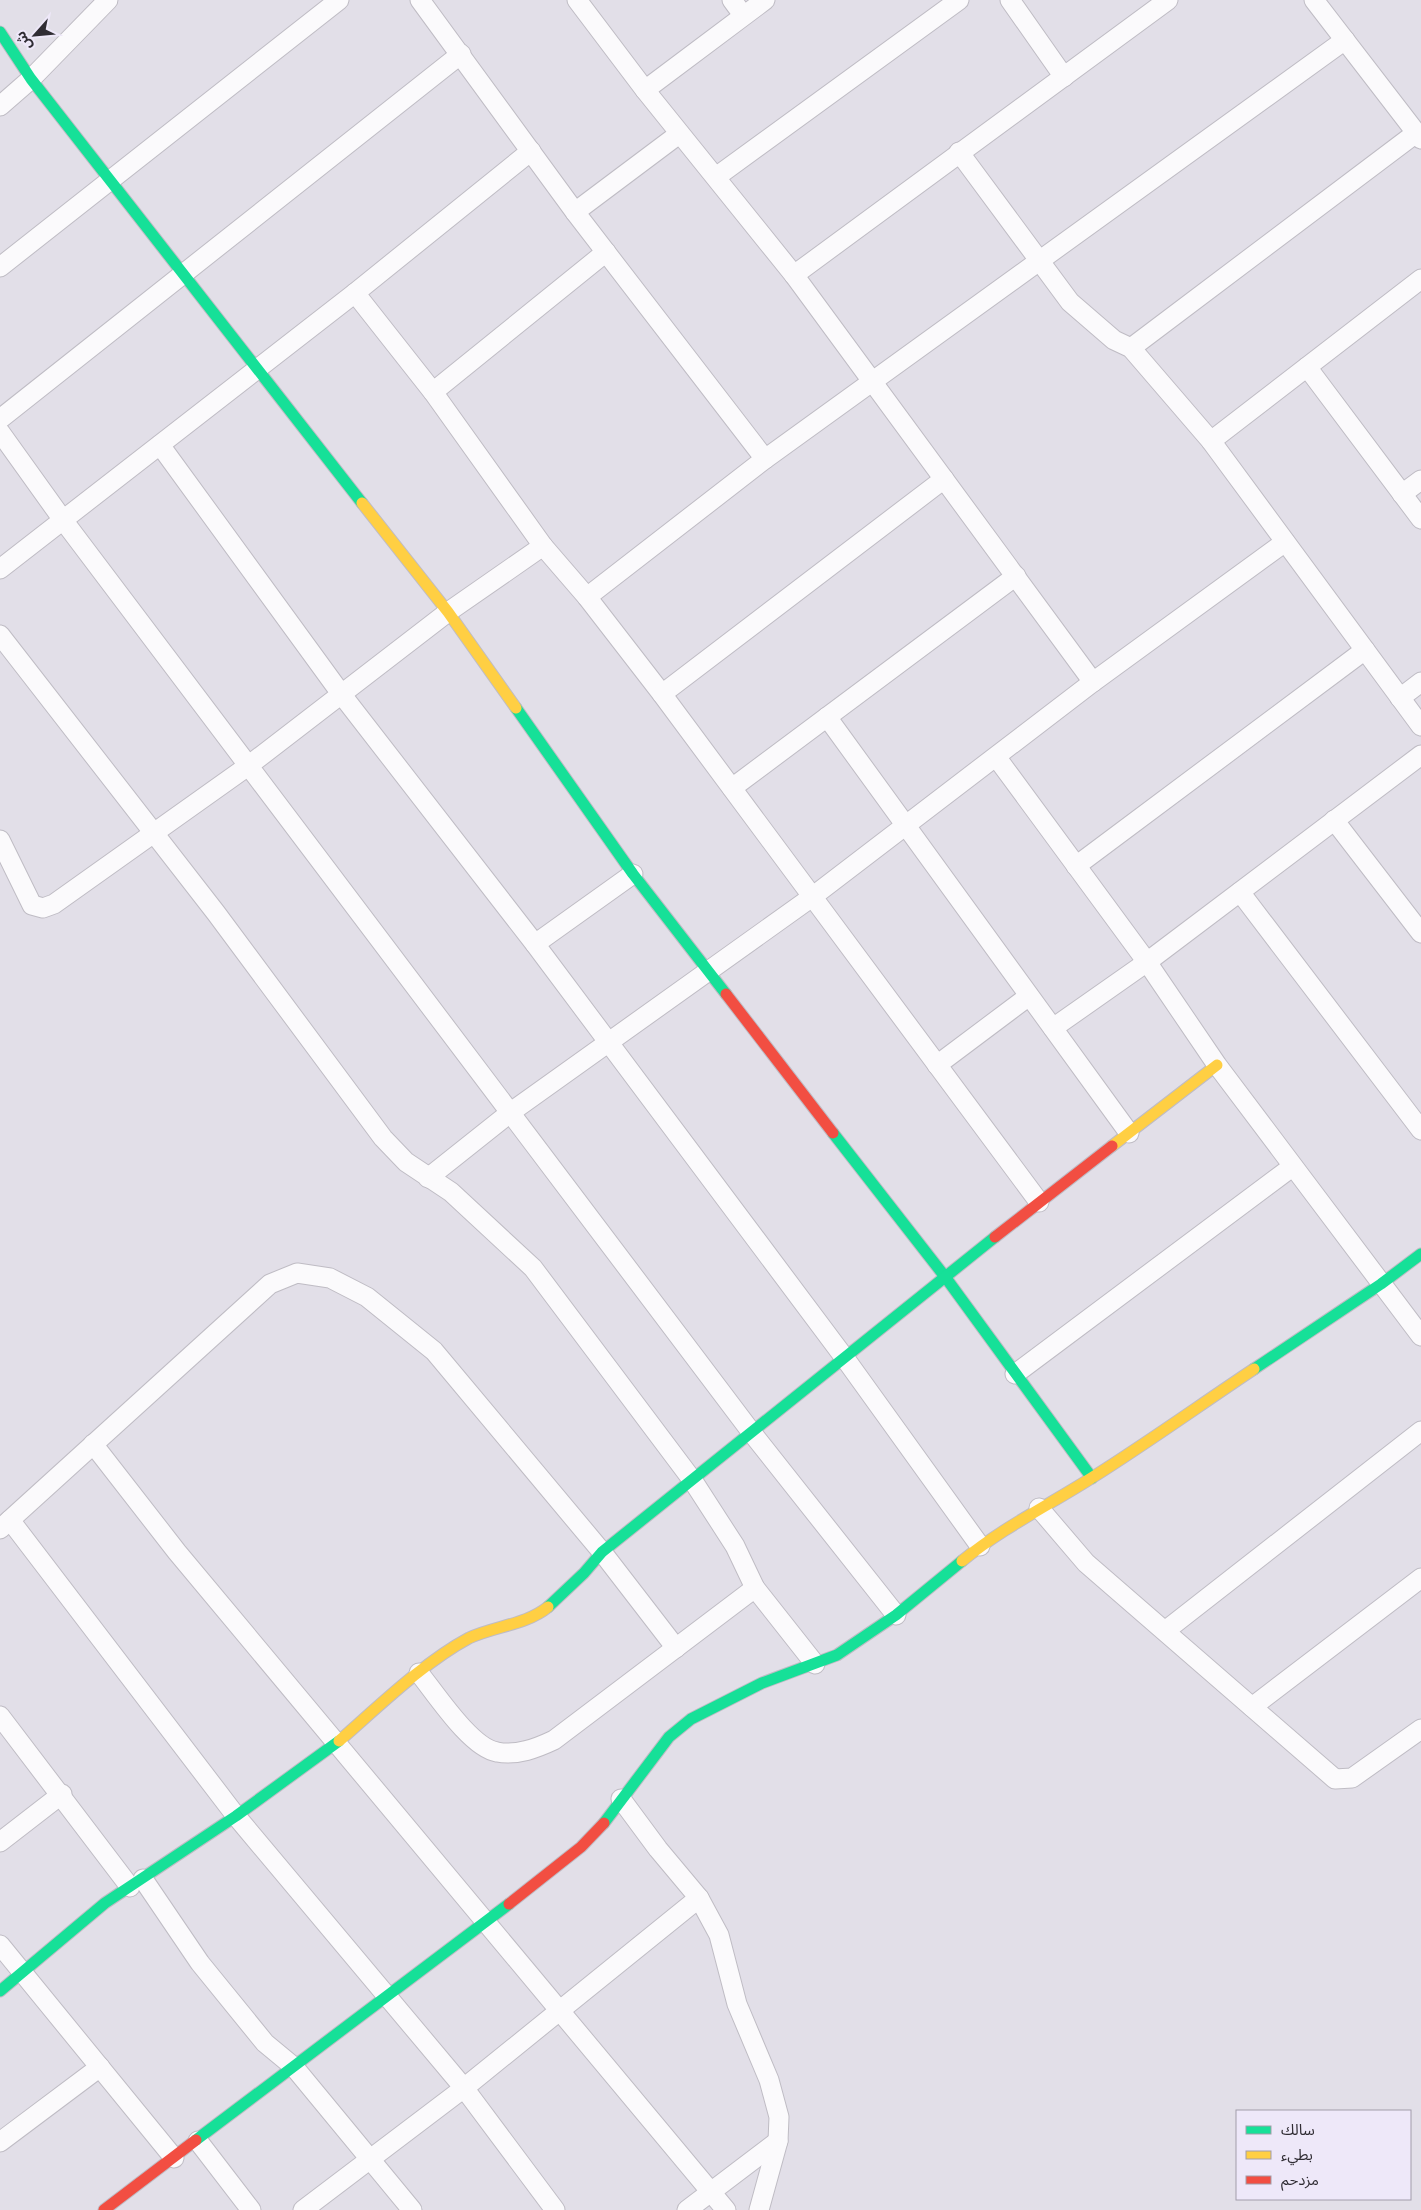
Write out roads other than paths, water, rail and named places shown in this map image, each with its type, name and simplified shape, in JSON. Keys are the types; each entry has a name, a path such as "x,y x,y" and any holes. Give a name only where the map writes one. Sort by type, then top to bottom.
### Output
{"street":[{"path":"0,106 31,79 108,0"},
{"path":"0,267 340,0"},
{"path":"420,0 575,212 765,459"},
{"path":"577,0 645,90 794,275 1093,682"},
{"path":"732,0 743,15"},
{"path":"645,90 765,0"},
{"path":"716,177 959,0"},
{"path":"1010,0 1064,76"},
{"path":"1131,348 1419,136 1314,0"},
{"path":"794,275 1166,1"},
{"path":"0,32 31,79 112,180 448,612 633,874 946,1278 1092,1478"},
{"path":"587,598 765,459 1345,40"},
{"path":"0,419 461,54"},
{"path":"575,212 680,134"},
{"path":"0,569 355,293 531,151"},
{"path":"959,152 1070,302 1114,340 1131,348 1211,441 1421,726"},
{"path":"433,392 606,252"},
{"path":"1211,441 1421,279"},
{"path":"355,293 433,392 543,546 587,598 662,694 1039,1202"},
{"path":"1307,367 1421,519"},
{"path":"0,432 63,520 752,1433 896,1614"},
{"path":"160,445 342,696 535,944 844,1357 980,1546"},
{"path":"662,694 944,479"},
{"path":"1402,494 1421,480"},
{"path":"428,1178 511,1112 812,897 997,758 1093,682 1285,542"},
{"path":"0,840 32,905 43,908 54,904 155,834 248,766 342,696 448,612 543,546"},
{"path":"732,788 1016,576"},
{"path":"0,635 216,913 383,1138 406,1162 451,1192 532,1268 693,1480 735,1546 755,1588 815,1664"},
{"path":"1076,866 1365,650"},
{"path":"1400,698 1421,682"},
{"path":"827,717 905,827 1129,1133"},
{"path":"1053,1028 1147,962 1421,755"},
{"path":"997,758 1147,962 1217,1065 1421,1336"},
{"path":"1334,820 1421,933"},
{"path":"535,944 633,874"},
{"path":"1240,892 1421,1130"},
{"path":"937,1065 1029,996"},
{"path":"0,1991 105,1903 236,1816 336,1743 419,1673 468,1639 488,1630 531,1617 546,1609 584,1573 602,1552 1039,1202 1217,1065"},
{"path":"1015,1374 1292,1167"},
{"path":"104,2210 198,2141 581,1848 596,1834 669,1737 691,1719 762,1683 837,1656 896,1614 980,1546 1039,1508 1092,1478 1381,1284 1421,1254"},
{"path":"555,2210 464,2088 236,1816 5,1524 270,1284 296,1273 330,1278 367,1297 434,1351 602,1552 676,1648"},
{"path":"1165,1631 1421,1431"},
{"path":"93,1444 177,1552 726,2210"},
{"path":"1039,1508 1086,1562 1335,1779 1352,1778 1421,1728"},
{"path":"1252,1707 1421,1578"},
{"path":"419,1673 468,1732 483,1746 496,1752 509,1753 533,1750 554,1740 755,1588"},
{"path":"0,1716 62,1794 106,1858 137,1883 265,2043 294,2067 412,2210"},
{"path":"0,1842 62,1794"},
{"path":"621,1800 658,1849 699,1898 718,1935 737,2004 769,2080 780,2117 778,2141 759,2210"},
{"path":"303,2210 464,2088 699,1898"},
{"path":"0,1945 174,2158"},
{"path":"0,2142 100,2067"},
{"path":"198,2141 251,2210"},
{"path":"687,2210 778,2141"}]}
